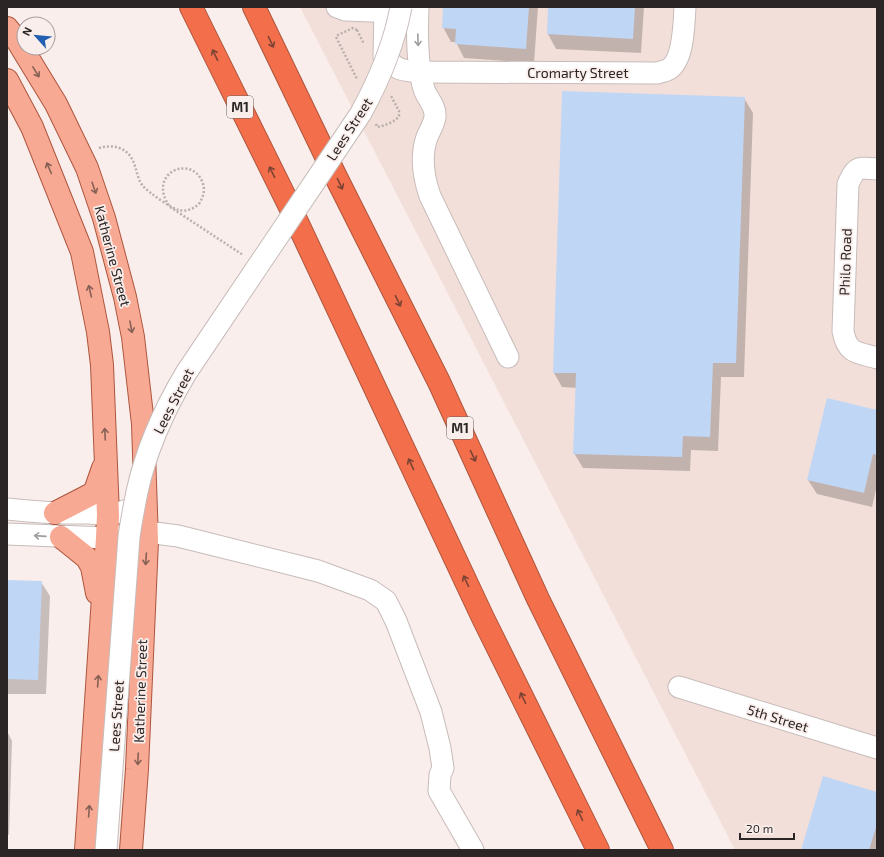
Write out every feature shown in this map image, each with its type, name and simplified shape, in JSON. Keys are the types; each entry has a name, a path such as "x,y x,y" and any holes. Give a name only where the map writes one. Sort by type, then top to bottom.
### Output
{"highway":[{"name":"M1","path":"191,7 290,207 483,618 598,850"},
{"name":"M1","path":"254,7 439,382 538,599 662,850"}],"main road":[{"name":"Katherine Street","path":"7,28 17,40 56,104 84,161 104,218 125,297 133,336 143,424 147,541 137,769 131,850"},
{"name":"Katherine Street","path":"7,80 32,127 82,252 102,365 108,515 86,850"},
{"path":"54,513 95,491 106,460"},
{"path":"62,537 86,558 92,567 95,579 101,628"}],"street":[{"path":"337,7 345,10 401,9 418,42 424,90 434,106 435,117 424,146 422,158 425,182 430,196 508,357"},
{"name":"Cromarty Street","path":"401,9 384,56 396,69 421,72 657,73 670,69 678,58 684,37 685,7"},
{"name":"Lees Street","path":"106,850 129,537 137,491 150,448 167,407 186,373 361,113 378,80 389,54 401,9"},
{"name":"Philo Road","path":"877,169 860,168 854,171 848,184 843,331 845,343 853,350 877,358"},
{"path":"7,509 54,513 84,512 108,515 145,506"},
{"path":"7,534 107,538 147,532 178,536 318,571 370,590 386,601 396,621 431,712 440,748 442,768 439,791 474,850"},
{"name":"5th Street","path":"679,687 877,748"}],"path":[{"path":"357,30 352,28 338,35 336,38 360,84"},
{"path":"84,161 99,148 106,146 120,147 133,159 143,186 152,194 173,207 178,210 186,211 193,209 198,204 204,191 204,184 196,172 183,168 170,173 163,184 163,197 170,207 244,256"}],"shaded area":[{"path":"300,7 877,7 877,850 735,850"}],"building":[{"path":"443,7 529,7 526,49 455,44 456,29 442,28"},
{"path":"548,7 635,7 633,39 547,34"},
{"path":"562,91 745,97 736,363 713,363 710,437 683,436 682,457 573,454 576,373 553,373"},
{"path":"827,398 877,410 877,455 873,454 864,493 807,480"},
{"path":"7,580 42,581 38,680 7,679"},
{"path":"823,776 877,792 877,824 869,850 801,850"}]}
